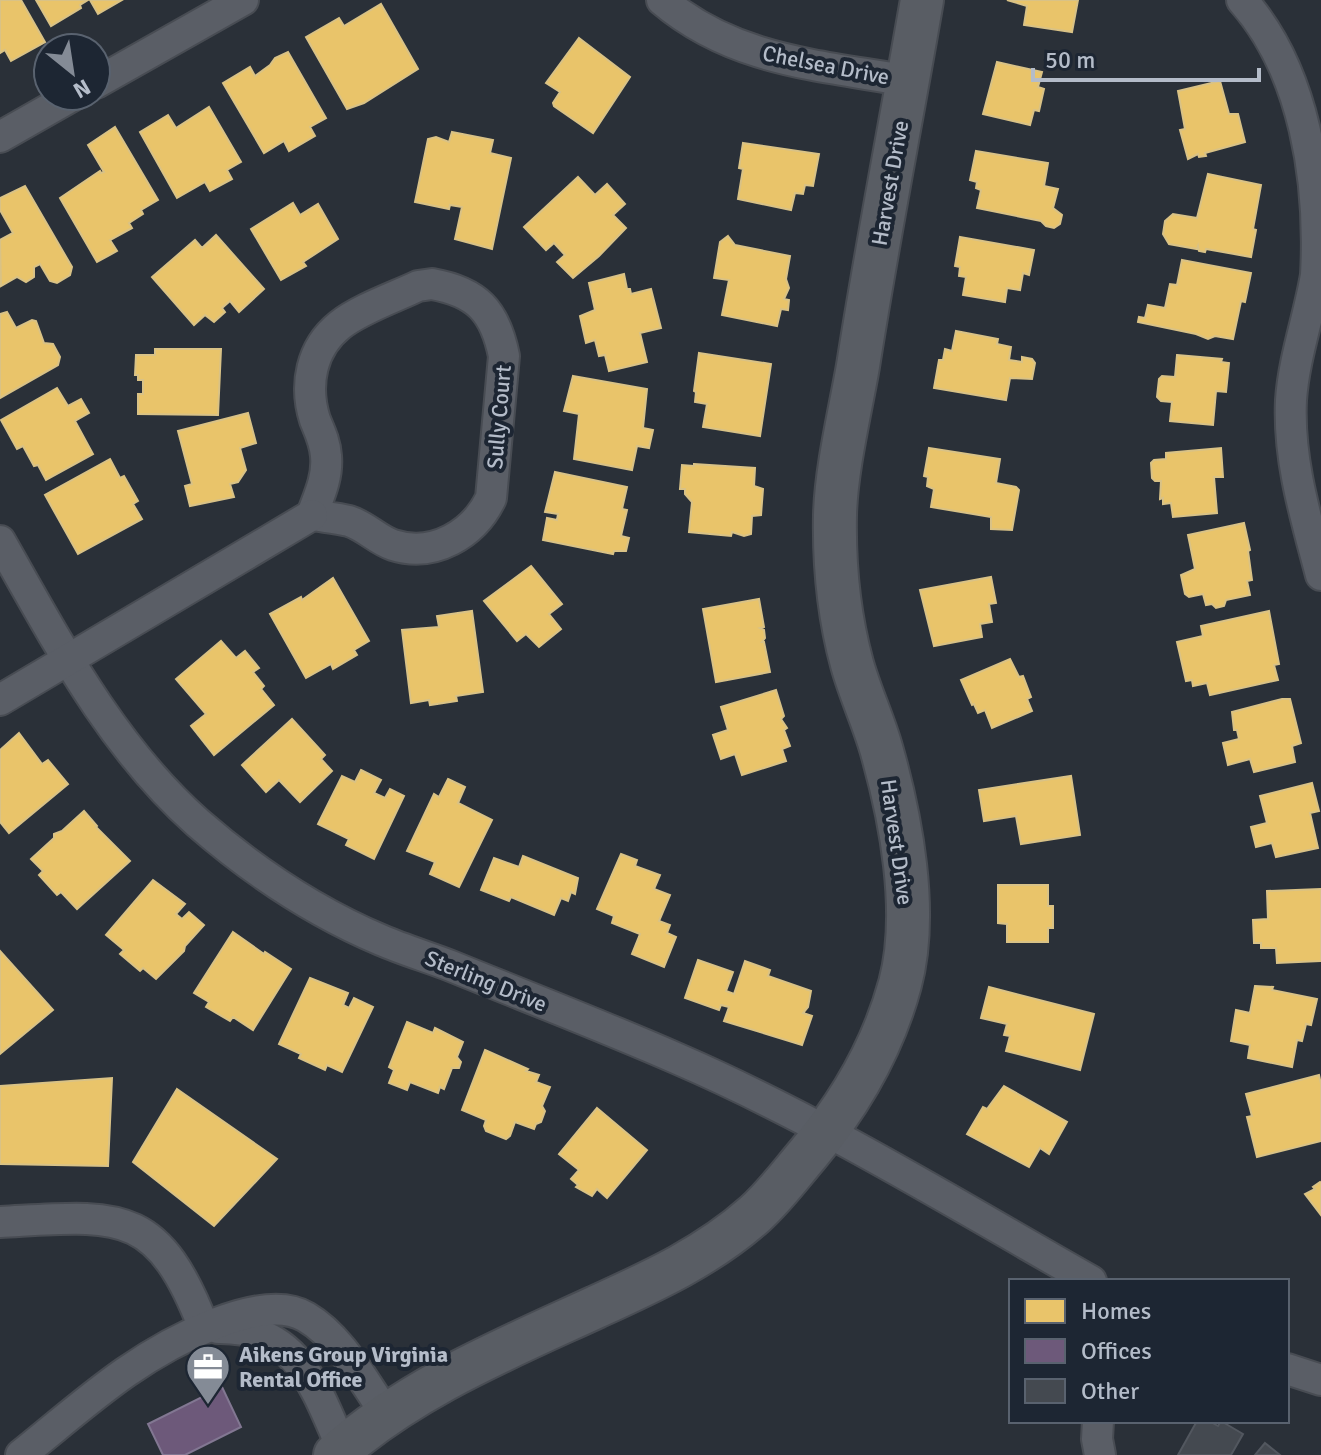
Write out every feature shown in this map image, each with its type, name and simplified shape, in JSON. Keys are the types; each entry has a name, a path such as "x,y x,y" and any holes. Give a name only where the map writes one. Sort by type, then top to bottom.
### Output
{"street":[{"path":"112,74 243,0"},
{"name":"Chelsea Drive","path":"662,0 698,27 729,43 768,57 908,81"},
{"name":"Harvest Drive","path":"338,1452 431,1387 677,1269 713,1248 768,1201 827,1132 859,1085 883,1035 901,981 907,931 906,881 896,809 881,746 852,664 839,604 834,544 835,508 922,0"},
{"path":"1242,0 1274,44 1300,101 1316,165 1321,204 1321,246 1295,369 1291,433 1301,500 1321,575"},
{"path":"0,137 44,112"},
{"name":"Sully Court","path":"432,284 455,289 471,297 488,312 500,333 504,356 491,498 473,525 459,537 437,546 414,549 392,545 351,521 312,515 325,481 327,458 309,399 310,375 325,340 342,323 418,286 432,284"},
{"path":"0,700 312,515"},
{"name":"Sterling Drive","path":"0,541 68,660 108,722 197,822 246,862 322,911 381,940 679,1059 827,1132 1087,1279"},
{"path":"0,1222 88,1218 122,1222 146,1235 166,1255 182,1278 204,1328"},
{"path":"21,1455 126,1371 204,1328 265,1310 282,1309 304,1315 332,1339 387,1415"},
{"path":"204,1328 252,1331 271,1338 289,1353 304,1370 319,1396 338,1452"},
{"path":"1289,1370 1321,1380"},
{"path":"1098,1423 1100,1455"}],"building: Homes":[{"path":"0,0 21,0 39,32 32,32 32,49 11,61 5,50 0,53"},
{"path":"36,0 88,0 80,5 81,8 51,26"},
{"path":"90,0 122,0 98,14"},
{"path":"1007,0 1078,0 1072,32 1024,25 1027,6"},
{"path":"381,4 418,69 364,103 347,109 306,37 339,18 344,26"},
{"path":"579,38 630,77 593,133 554,106 560,92 546,83"},
{"path":"288,52 326,118 310,127 315,136 289,151 284,141 264,153 223,83 250,67 255,76 275,58"},
{"path":"997,62 1042,72 1038,87 1044,89 1039,111 1034,110 1030,125 983,114"},
{"path":"1220,81 1229,114 1238,114 1245,142 1188,159 1180,130 1185,129 1178,91"},
{"path":"209,107 241,162 227,170 232,179 210,191 205,182 177,198 140,132 168,115 176,128"},
{"path":"115,127 158,200 141,210 143,214 129,223 132,228 110,240 117,251 97,262 60,198 100,171 104,172 88,145"},
{"path":"452,132 493,140 490,153 511,158 492,249 455,239 462,207 450,205 449,209 415,202 428,139 436,137 449,142"},
{"path":"743,143 819,154 813,186 805,185 803,194 795,193 791,210 738,199"},
{"path":"976,151 1048,163 1044,186 1058,189 1053,208 1062,215 1060,224 1054,228 1041,221 977,208 981,190 976,188 977,182 970,180"},
{"path":"1208,174 1261,185 1251,257 1206,249 1205,252 1199,251 1198,246 1197,249 1169,244 1163,234 1165,221 1173,214 1197,218"},
{"path":"578,177 595,195 607,184 625,204 613,215 626,228 573,278 557,262 565,255 554,243 546,250 524,227"},
{"path":"25,186 72,267 70,275 57,283 50,281 40,264 34,267 34,277 26,282 17,277 1,286 0,240 13,233 0,210 0,198"},
{"path":"293,203 300,215 318,204 338,239 303,262 306,266 281,280 251,229"},
{"path":"216,235 264,289 239,312 230,301 222,308 225,312 214,322 205,315 194,325 152,277 195,240 202,248"},
{"path":"728,236 735,245 790,256 786,279 789,288 784,299 789,300 788,310 781,309 777,326 722,315 729,280 714,278 720,242"},
{"path":"960,237 1034,250 1029,275 1023,273 1020,290 1007,288 1005,302 963,295 966,277 959,276 960,267 955,266"},
{"path":"1182,260 1251,273 1233,339 1215,336 1208,339 1138,322 1139,317 1145,318 1148,305 1165,308 1170,284 1177,285"},
{"path":"624,274 631,294 651,289 661,328 640,333 647,362 609,371 605,355 599,356 595,340 586,343 580,316 595,310 589,283"},
{"path":"7,312 16,328 36,321 44,343 53,344 60,357 58,365 0,398 0,314"},
{"path":"956,331 998,339 997,344 1011,347 1009,360 1022,362 1022,357 1032,359 1035,363 1032,379 1010,378 1006,400 934,388 939,360 943,360 945,349 952,351"},
{"path":"155,349 221,349 218,415 138,414 138,394 143,394 143,380 138,380 138,375 135,375 136,355 155,355"},
{"path":"699,353 771,364 760,436 703,427 707,404 695,402 694,391"},
{"path":"1177,355 1222,359 1221,362 1229,363 1226,392 1216,391 1213,425 1170,421 1172,402 1161,401 1157,397 1159,379 1162,376 1175,377"},
{"path":"573,376 647,389 643,428 653,430 649,448 637,446 632,470 574,459 579,414 564,411"},
{"path":"57,388 68,406 81,399 89,413 75,421 93,454 46,480 23,446 17,449 1,420"},
{"path":"248,413 256,443 240,448 246,470 238,482 230,484 234,497 190,506 185,486 192,484 178,431"},
{"path":"929,448 1000,459 996,483 1019,490 1012,530 991,529 991,517 931,507 934,489 927,486 928,477 924,476"},
{"path":"1221,448 1223,477 1214,477 1217,513 1173,517 1171,503 1163,504 1163,498 1160,499 1161,481 1152,478 1151,463 1166,459 1166,453"},
{"path":"110,459 138,501 133,504 142,519 78,554 45,495"},
{"path":"682,465 755,468 754,486 763,489 761,515 752,516 751,534 744,536 732,532 731,536 689,532 692,502 685,489 680,489"},
{"path":"555,472 627,487 622,509 627,510 621,536 629,538 626,551 614,551 613,554 543,540 547,518 557,520 558,514 545,512"},
{"path":"1244,523 1250,550 1252,580 1247,581 1250,595 1226,600 1224,606 1216,608 1212,604 1206,605 1203,594 1189,597 1185,594 1181,575 1195,569 1188,535"},
{"path":"531,566 562,604 549,614 561,629 539,647 526,634 517,641 484,601"},
{"path":"991,577 996,603 989,604 992,622 980,624 982,637 934,646 920,590"},
{"path":"333,578 369,641 354,650 357,655 333,669 331,664 306,678 270,614 301,597 302,600"},
{"path":"759,599 764,627 760,628 764,630 765,638 762,642 770,672 716,682 703,609"},
{"path":"472,611 483,692 456,696 457,701 430,705 429,700 411,703 402,630 439,627 437,616"},
{"path":"1269,611 1279,664 1274,665 1278,680 1210,695 1207,683 1193,686 1192,680 1186,681 1177,642 1203,636 1201,626"},
{"path":"221,641 236,658 245,651 259,668 253,672 274,705 214,755 191,726 206,714 176,679"},
{"path":"1010,659 1019,677 1023,676 1031,697 1027,699 1032,711 992,728 985,710 978,713 972,705 961,680"},
{"path":"776,690 790,746 782,749 786,761 742,775 735,754 721,759 713,735 728,730 721,707"},
{"path":"1290,699 1301,743 1292,746 1295,762 1254,772 1250,759 1228,765 1223,743 1239,739 1237,730 1234,730 1232,712"},
{"path":"292,719 325,755 321,759 332,771 300,802 279,780 266,792 242,765"},
{"path":"19,733 42,764 48,760 68,784 9,833 0,822 0,750"},
{"path":"361,770 381,780 374,793 385,798 390,789 404,796 374,859 346,845 349,839 318,824 342,776 355,782"},
{"path":"1071,776 1080,835 1021,844 1016,816 984,821 979,790"},
{"path":"448,779 465,787 458,803 492,820 459,887 430,874 435,862 407,851 434,794 439,797"},
{"path":"1312,783 1319,811 1310,813 1318,848 1276,857 1272,843 1256,847 1251,827 1267,823 1260,796"},
{"path":"84,811 130,861 77,909 61,892 57,895 39,875 43,871 31,859 54,838 54,834 62,831"},
{"path":"621,854 637,860 635,866 660,875 654,889 670,895 659,921 670,925 667,933 676,937 664,967 632,954 640,934 612,923 614,916 597,909"},
{"path":"523,856 578,878 575,894 571,892 568,901 561,898 554,915 511,897 509,901 481,890 494,858 519,867"},
{"path":"153,880 185,904 176,914 182,919 189,912 204,925 156,979 143,968 140,971 120,954 124,950 106,935"},
{"path":"998,885 1048,885 1048,906 1053,906 1053,928 1048,928 1048,942 1007,942 1007,924 998,923"},
{"path":"1321,889 1321,961 1277,963 1276,948 1261,948 1261,943 1254,943 1253,920 1268,919 1267,891"},
{"path":"233,932 291,969 253,1030 233,1017 230,1021 206,1007 209,1002 194,993"},
{"path":"0,951 53,1010 0,1054"},
{"path":"698,960 733,972 726,991 734,994 745,961 770,970 768,976 811,991 808,1007 803,1013 812,1016 802,1045 724,1021 729,1007 721,1005 719,1010 685,998"},
{"path":"310,978 348,993 343,1005 349,1008 354,998 373,1007 342,1072 327,1065 325,1070 279,1044"},
{"path":"1255,986 1273,987 1272,990 1317,999 1311,1025 1306,1024 1302,1041 1297,1040 1292,1067 1248,1058 1250,1045 1231,1041 1236,1010 1250,1013"},
{"path":"989,987 1094,1014 1080,1070 1006,1051 1010,1036 1004,1035 1007,1024 981,1018"},
{"path":"407,1022 433,1033 435,1028 463,1042 457,1057 461,1062 459,1068 452,1068 444,1089 440,1087 438,1093 410,1082 407,1090 389,1083 394,1070 389,1067"},
{"path":"485,1050 539,1075 536,1082 550,1087 542,1106 545,1111 541,1122 534,1129 515,1122 506,1139 486,1131 486,1120 462,1110"},
{"path":"1319,1075 1321,1141 1257,1157 1247,1117 1252,1116 1246,1094"},
{"path":"112,1078 108,1166 0,1164 0,1086"},
{"path":"1004,1086 1067,1122 1049,1154 1040,1148 1029,1167 967,1134 983,1107 987,1109"},
{"path":"177,1089 277,1159 214,1226 133,1162"},
{"path":"597,1108 647,1150 607,1198 597,1189 592,1196 576,1187 578,1185 571,1179 579,1170 559,1154"},
{"path":"1321,1183 1321,1215 1305,1194"}],"building: Offices":[{"name":"Aikens Group Virginia Rental Office","path":"222,1387 241,1427 185,1455 163,1455 148,1424"}],"building: Other":[{"path":"1196,1423 1218,1426 1224,1423 1243,1434 1231,1455 1178,1455"},
{"path":"1265,1443 1280,1455 1255,1455"}],"place":[{"name":"Aikens Group Virginia Rental Office","path":"208,1406"}]}
